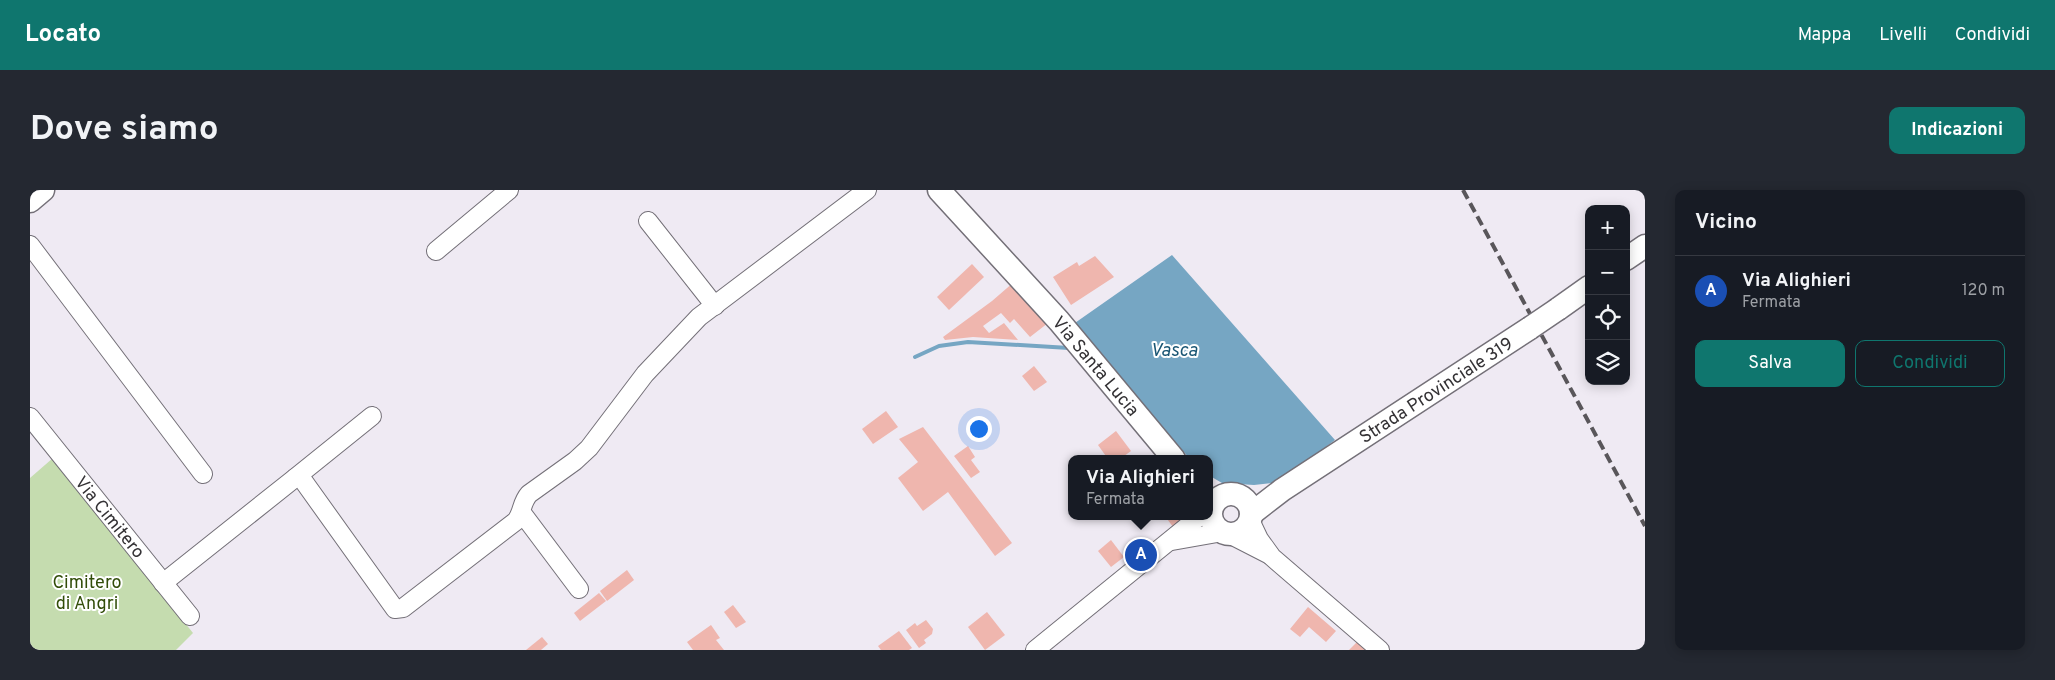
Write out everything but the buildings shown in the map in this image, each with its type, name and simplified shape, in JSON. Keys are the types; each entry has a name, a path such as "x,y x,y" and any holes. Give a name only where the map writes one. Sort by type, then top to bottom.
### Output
{"main road":[{"path":"30,201 43,190"},
{"name":"Via Santa Lucia","path":"939,190 1059,320 1171,455"},
{"path":"1630,257 1645,246"},
{"name":"Strada Provinciale 319","path":"1242,506 1282,490 1530,328 1585,290"},
{"path":"1213,486 1242,506"},
{"path":"1213,504 1220,496 1242,506"},
{"path":"1212,520 1226,533 1234,534 1244,529 1242,506"}],"street":[{"path":"436,251 508,190"},
{"path":"295,478 302,479 395,609 403,608 516,522 522,513 522,502 529,494 575,461 589,448 645,374 699,317 867,190"},
{"path":"648,221 715,306"},
{"path":"30,245 203,474"},
{"path":"163,583 372,416"},
{"name":"Via Cimitero","path":"30,417 190,616"},
{"path":"1242,506 1259,538 1272,557"},
{"path":"522,513 579,589"},
{"path":"1035,650 1194,520"},
{"path":"1167,542 1226,533 1272,557 1380,650"}],"green space":[{"name":"Cimitero di Angri","path":"53,458 193,633 176,650 30,650 30,478"}],"water":[{"name":"Vasca","path":"1172,255 1335,440 1280,482 1254,485 1222,483 1213,478 1213,455 1186,455 1072,325"}],"waterway":[{"path":"915,357 939,346 968,342 1069,348"}],"railway":[{"path":"1463,190 1645,526"}],"place":[{"name":"Via Alighieri","path":"1141,555"}]}
